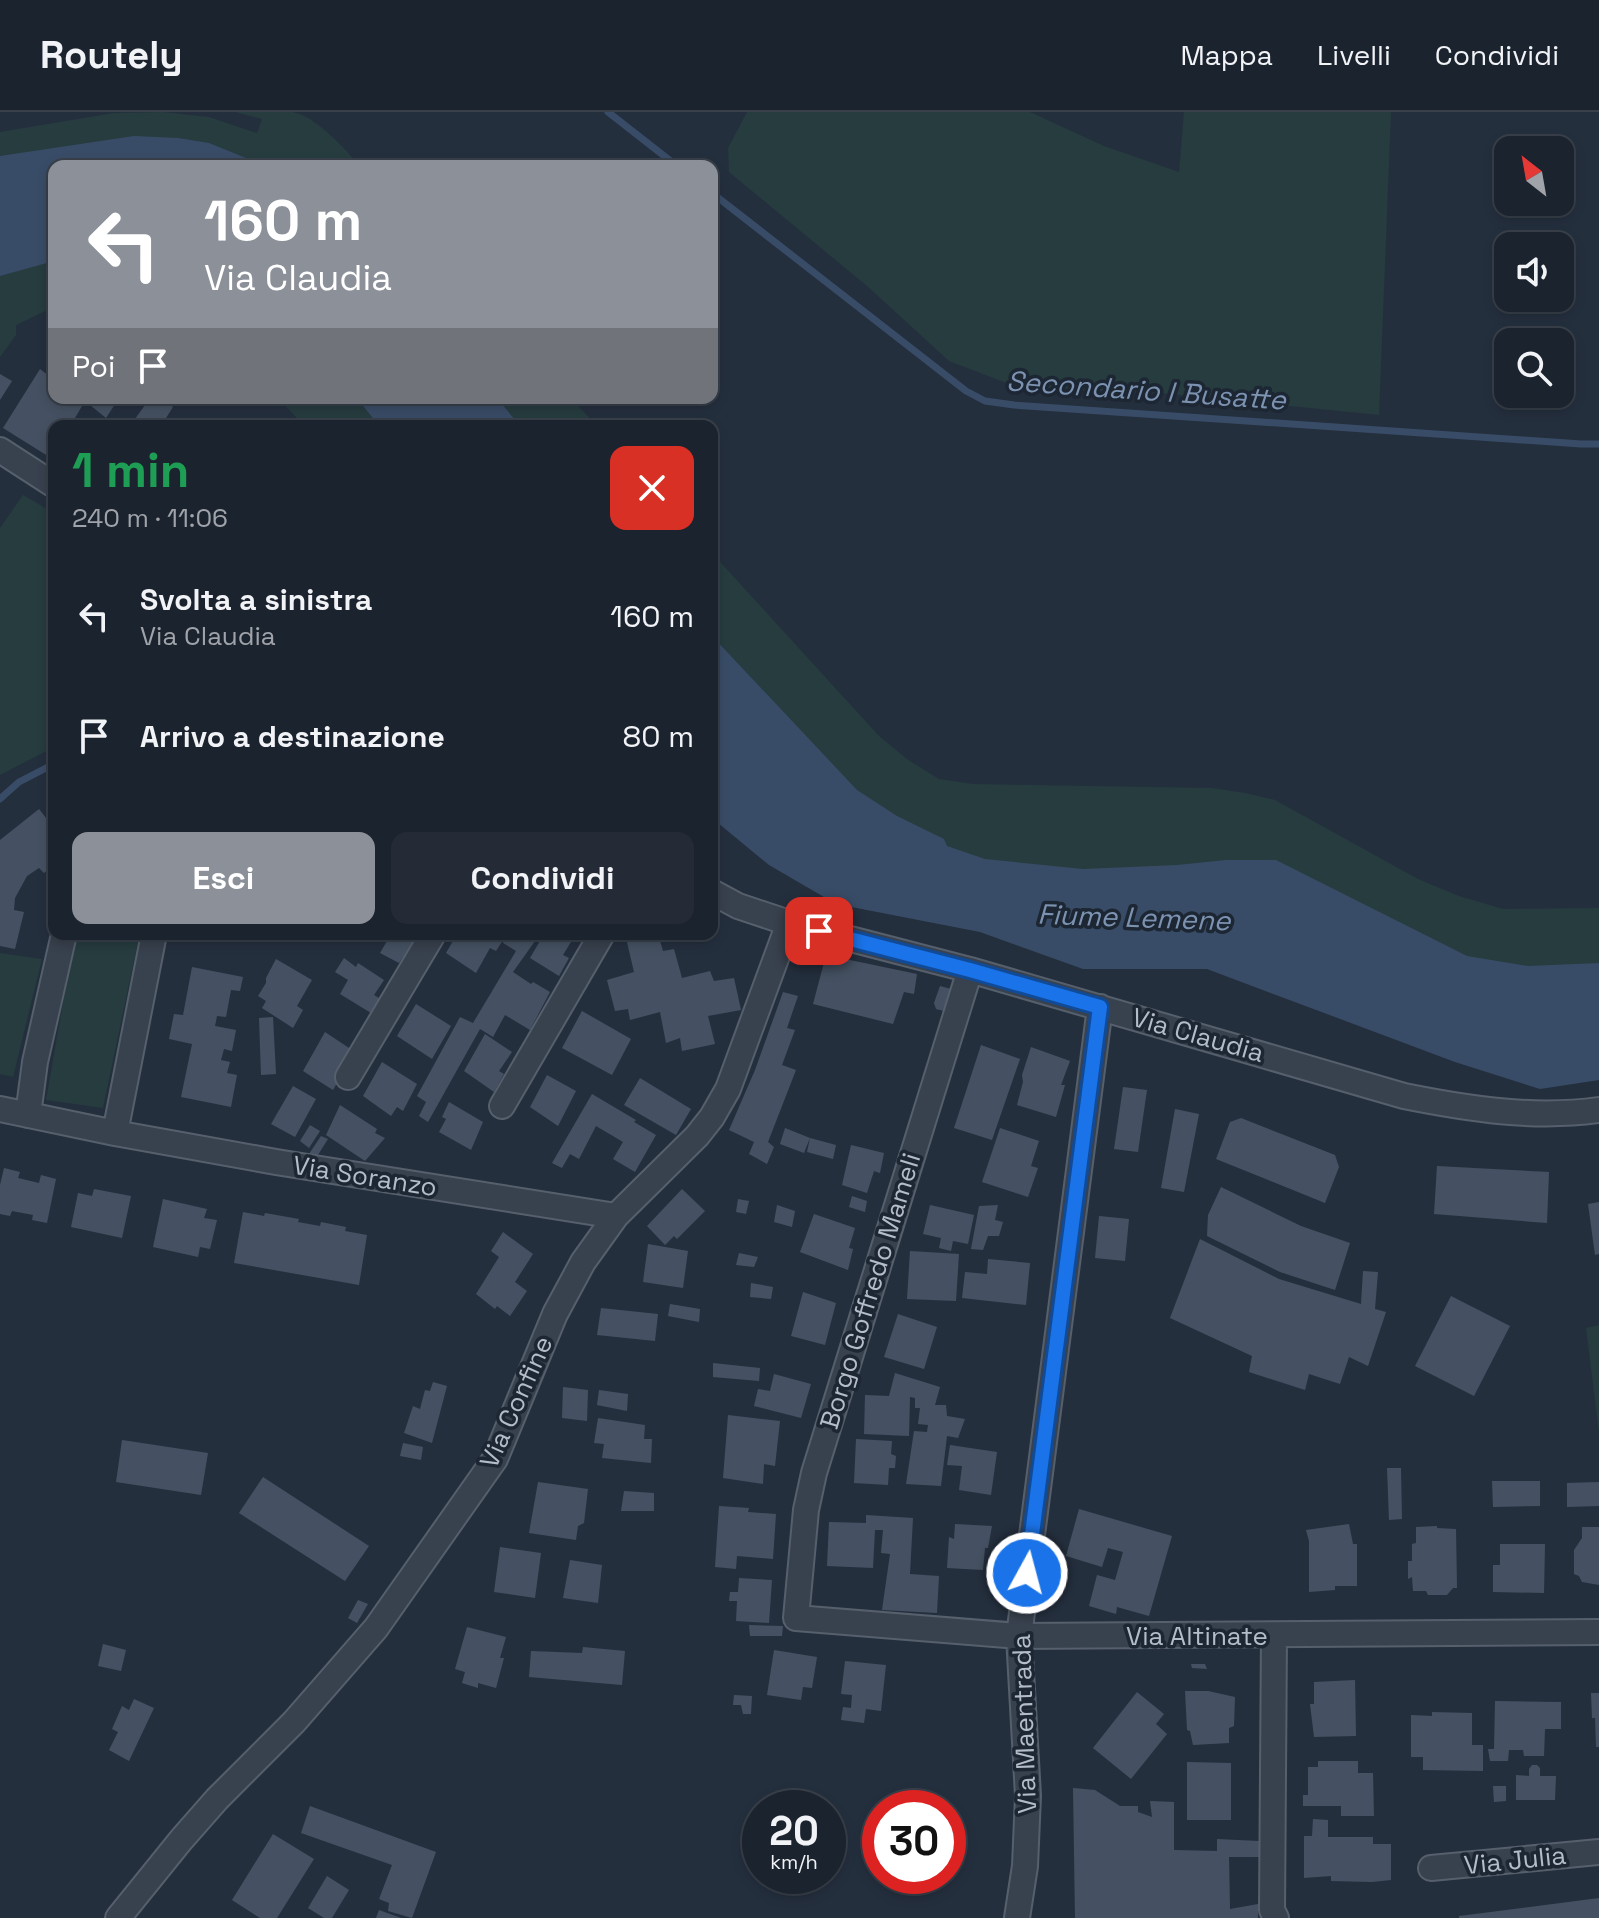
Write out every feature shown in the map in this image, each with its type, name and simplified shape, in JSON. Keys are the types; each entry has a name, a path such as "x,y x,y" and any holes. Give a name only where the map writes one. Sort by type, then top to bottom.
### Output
{"street":[{"path":"0,450 48,481"},
{"name":"Via Claudia","path":"718,895 738,906 789,923 970,970 1404,1096 1507,1113 1548,1115 1599,1110"},
{"name":"Via Confine","path":"118,1918 217,1799 294,1722 376,1628 495,1459 555,1314 583,1262 616,1216 712,1117 728,1089 789,923"},
{"path":"28,1115 35,1062 63,940"},
{"path":"115,1133 153,940"},
{"path":"348,1077 429,940"},
{"path":"502,1106 599,940"},
{"name":"Borgo Goffredo Mameli","path":"796,1618 806,1510 814,1473 970,970"},
{"name":"Via Maentrada","path":"1017,1918 1025,1866 1028,1796 1019,1636 1100,1007"},
{"name":"Via Soranzo","path":"0,1109 292,1165 616,1216"},
{"name":"Via Altinate","path":"796,1618 1019,1636 1599,1632"},
{"path":"1274,1636 1272,1910 1276,1918"},
{"name":"Via Julia","path":"1431,1868 1599,1852"}],"green space":[{"path":"163,112 209,117 257,133 262,119 235,112 292,112 320,126 354,160 48,160 48,310 16,325 16,335 0,357 0,132 114,113"},
{"path":"747,112 1030,112 1104,146 1179,172 1184,112 1391,112 1379,415 1160,393 1022,389 949,361 867,286 729,172 728,148"},
{"path":"284,404 577,404 591,420 298,420"},
{"path":"23,495 48,510 48,750 0,775 0,528"},
{"path":"718,560 879,736 939,779 973,784 1212,788 1245,793 1275,800 1418,879 1459,896 1503,909 1599,908 1599,1046 1114,930 718,771"},
{"path":"74,940 138,940 103,1108 46,1100"},
{"path":"0,953 42,959 13,1077 0,1074"},
{"path":"1599,1325 1599,1433 1586,1328"}],"water":[{"path":"134,136 209,143 251,160 48,160 48,263 0,276 0,156"},
{"path":"362,404 502,404 515,420 374,420"},
{"name":"Fiume Lemene","path":"718,642 857,790 897,816 944,839 947,846 985,859 1083,869 1276,860 1467,956 1528,966 1599,963 1599,1080 1540,1089 1455,1062 1207,969 1083,969 980,932 836,904 769,865 718,823"}],"building":[{"path":"40,369 48,375 48,404 83,404 74,420 48,420 48,456 3,428"},
{"path":"0,374 12,381 0,400"},
{"path":"91,404 115,404 106,418"},
{"path":"146,404 169,404 173,407 165,420 134,420"},
{"path":"39,809 48,820 48,870 44,873 39,868 27,876 15,898 14,910 24,912 15,949 0,946 0,840"},
{"path":"388,940 420,940 414,949 410,947 399,963 380,953"},
{"path":"454,940 503,940 496,951 490,948 476,973 446,953"},
{"path":"505,940 536,940 513,972 550,992 530,1030 505,1015 493,1037 480,1029 428,1122 419,1116 426,1102 417,1096 460,1017 473,1023 516,951 503,943"},
{"path":"540,940 572,940 563,955 569,958 559,976 530,958"},
{"path":"626,940 660,940 663,951 674,949 682,978 710,971 714,981 734,978 741,1010 708,1016 715,1044 682,1051 680,1038 666,1043 660,1012 630,1020 628,1009 615,1011 607,980 634,972"},
{"path":"826,955 917,974 914,994 904,992 893,1024 813,1004"},
{"path":"344,958 384,980 374,995 379,998 371,1013 340,994 348,980 335,972"},
{"path":"276,959 312,980 297,1006 303,1010 293,1028 262,1008 266,1001 258,996"},
{"path":"192,967 243,977 240,991 231,990 226,1017 217,1016 215,1026 236,1030 232,1051 224,1049 221,1060 230,1062 227,1073 237,1075 231,1107 181,1097 192,1044 169,1039 174,1014 183,1015"},
{"path":"940,986 955,990 950,1007 944,1011 936,1009 934,1003"},
{"path":"783,992 798,996 787,1028 795,1030 782,1065 796,1070 768,1142 774,1147 767,1164 749,1154 754,1142 729,1130"},
{"path":"416,1004 451,1026 432,1059 397,1036"},
{"path":"582,1011 631,1039 612,1075 562,1048"},
{"path":"273,1017 276,1074 261,1075 259,1018"},
{"path":"325,1032 355,1052 333,1090 303,1071"},
{"path":"485,1034 512,1052 499,1071 504,1074 494,1092 464,1071"},
{"path":"981,1045 1020,1059 992,1140 954,1128"},
{"path":"1031,1047 1070,1061 1061,1085 1065,1085 1056,1117 1017,1105"},
{"path":"382,1062 417,1084 403,1111 397,1107 391,1116 363,1096"},
{"path":"547,1075 576,1091 558,1126 530,1107"},
{"path":"640,1078 691,1109 676,1135 624,1105"},
{"path":"293,1086 316,1099 295,1137 271,1124"},
{"path":"1123,1087 1147,1090 1138,1152 1114,1149"},
{"path":"592,1094 656,1135 635,1172 613,1159 623,1142 596,1126 579,1159 570,1154 562,1168 552,1163"},
{"path":"449,1102 483,1122 471,1150 439,1132 446,1119 442,1117"},
{"path":"340,1105 377,1129 375,1133 385,1138 365,1161 326,1135"},
{"path":"1175,1109 1199,1114 1184,1192 1161,1188"},
{"path":"1241,1118 1335,1155 1339,1167 1325,1203 1216,1159 1230,1122"},
{"path":"310,1125 320,1131 309,1148 300,1141"},
{"path":"785,1128 810,1138 804,1153 780,1144"},
{"path":"1000,1128 1039,1141 1031,1166 1038,1168 1028,1197 982,1182"},
{"path":"321,1136 328,1139 316,1158 309,1154"},
{"path":"810,1138 836,1145 833,1159 807,1152"},
{"path":"851,1145 884,1153 880,1173 874,1171 867,1193 842,1185"},
{"path":"1437,1166 1549,1172 1547,1223 1434,1214"},
{"path":"4,1168 20,1172 18,1178 39,1183 41,1175 56,1179 47,1223 32,1220 33,1215 12,1211 10,1216 0,1214 0,1185"},
{"path":"1221,1187 1301,1226 1350,1243 1335,1290 1280,1272 1207,1236 1208,1215"},
{"path":"94,1189 131,1196 122,1238 71,1227 78,1193 92,1196"},
{"path":"682,1189 705,1211 677,1239 674,1236 665,1245 647,1226"},
{"path":"852,1196 867,1201 865,1212 849,1207"},
{"path":"163,1199 207,1209 204,1218 217,1220 210,1249 200,1247 198,1257 153,1247"},
{"path":"738,1199 749,1201 746,1214 736,1212"},
{"path":"1599,1202 1599,1254 1595,1255 1588,1204"},
{"path":"777,1205 795,1211 792,1227 774,1222"},
{"path":"930,1205 974,1215 968,1244 953,1241 951,1251 939,1248 941,1238 923,1234"},
{"path":"998,1205 995,1220 1003,1222 999,1236 988,1236 983,1250 971,1249 979,1206"},
{"path":"243,1212 299,1219 298,1222 320,1226 321,1222 367,1235 359,1285 234,1263"},
{"path":"814,1214 855,1228 849,1248 853,1249 848,1270 800,1252"},
{"path":"1099,1216 1129,1219 1125,1261 1095,1258"},
{"path":"503,1232 533,1254 515,1282 527,1291 510,1316 476,1294 499,1257 491,1251"},
{"path":"1200,1239 1279,1279 1361,1304 1363,1271 1378,1272 1375,1309 1386,1312 1368,1366 1349,1357 1340,1384 1309,1374 1305,1390 1249,1372 1252,1356 1170,1318"},
{"path":"648,1244 688,1251 683,1288 643,1282"},
{"path":"910,1251 959,1254 956,1301 907,1299"},
{"path":"739,1253 758,1257 754,1267 736,1265"},
{"path":"988,1259 1030,1263 1026,1305 962,1298 965,1272 987,1274"},
{"path":"751,1283 773,1287 771,1299 750,1297"},
{"path":"803,1292 836,1303 825,1345 791,1336"},
{"path":"1451,1296 1510,1326 1474,1396 1415,1366"},
{"path":"670,1304 700,1309 699,1322 668,1316"},
{"path":"601,1308 658,1314 655,1341 597,1335"},
{"path":"898,1314 937,1327 924,1369 884,1357"},
{"path":"713,1363 760,1368 759,1381 713,1377"},
{"path":"895,1373 940,1387 935,1405 946,1405 947,1416 965,1419 958,1438 947,1436 941,1486 906,1484 914,1431 927,1432 928,1425 918,1424 920,1408 915,1408 915,1398 910,1397 909,1436 864,1434 865,1395 889,1396"},
{"path":"774,1374 811,1384 801,1418 754,1406 758,1389 770,1391"},
{"path":"433,1382 447,1386 432,1443 404,1433 413,1406 420,1409 425,1390 430,1391"},
{"path":"563,1387 588,1390 587,1421 562,1418"},
{"path":"599,1390 628,1394 627,1411 597,1405"},
{"path":"728,1415 780,1421 775,1466 764,1464 763,1484 723,1478"},
{"path":"598,1418 645,1425 644,1439 652,1439 651,1463 602,1458 604,1444 594,1443"},
{"path":"856,1439 892,1441 891,1454 896,1456 895,1468 889,1468 888,1485 854,1483"},
{"path":"122,1440 208,1453 201,1495 116,1482"},
{"path":"403,1443 423,1447 421,1460 400,1456"},
{"path":"950,1445 997,1452 991,1495 959,1490 962,1466 947,1465"},
{"path":"1387,1468 1401,1468 1402,1519 1389,1520"},
{"path":"263,1477 369,1546 345,1581 239,1513"},
{"path":"1492,1481 1540,1481 1540,1506 1493,1507"},
{"path":"538,1482 588,1489 584,1523 578,1526 576,1540 529,1533"},
{"path":"1599,1482 1599,1506 1567,1507 1567,1483"},
{"path":"624,1491 654,1493 654,1511 621,1511"},
{"path":"719,1506 776,1514 773,1559 737,1556 736,1569 715,1567"},
{"path":"1079,1509 1172,1536 1149,1616 1117,1607 1116,1614 1089,1606 1097,1575 1115,1580 1123,1552 1108,1548 1102,1567 1066,1556"},
{"path":"866,1515 913,1518 910,1574 939,1576 937,1613 882,1610 890,1554 881,1553 883,1530 875,1530 873,1568 827,1566 829,1522 866,1523"},
{"path":"955,1524 992,1526 988,1548 985,1548 983,1570 947,1568 949,1537 954,1539"},
{"path":"1349,1524 1353,1544 1357,1544 1357,1586 1335,1586 1335,1590 1309,1592 1309,1541 1306,1530"},
{"path":"1416,1527 1456,1529 1457,1588 1447,1595 1413,1591 1412,1577 1408,1579 1408,1561 1412,1561"},
{"path":"1582,1527 1599,1527 1599,1585 1582,1582 1574,1574 1574,1550 1582,1538"},
{"path":"1500,1544 1545,1544 1544,1593 1493,1592 1493,1565 1500,1565"},
{"path":"500,1547 541,1553 535,1598 494,1592"},
{"path":"570,1560 602,1565 598,1603 563,1598"},
{"path":"739,1578 772,1580 769,1623 736,1621 737,1601 729,1601 730,1592 738,1592"},
{"path":"358,1600 368,1604 357,1623 348,1618"},
{"path":"749,1625 783,1626 782,1636 750,1636"},
{"path":"467,1627 506,1637 496,1688 478,1683 478,1688 462,1683 465,1672 455,1669"},
{"path":"103,1644 126,1650 121,1671 98,1666"},
{"path":"583,1647 625,1651 622,1685 529,1677 531,1651 582,1653"},
{"path":"774,1650 817,1657 812,1688 803,1687 801,1700 767,1695"},
{"path":"845,1661 886,1665 881,1711 866,1709 864,1723 841,1720 843,1707 851,1708 852,1695 841,1694"},
{"path":"1191,1664 1205,1664 1207,1669 1192,1668"},
{"path":"1355,1680 1356,1736 1314,1737 1310,1704 1314,1704 1314,1682"},
{"path":"1185,1691 1208,1691 1235,1697 1234,1726 1229,1728 1229,1743 1193,1745 1190,1731 1187,1730"},
{"path":"1137,1692 1164,1714 1156,1724 1167,1734 1131,1779 1093,1748"},
{"path":"1591,1693 1599,1693 1599,1747 1596,1747"},
{"path":"734,1695 752,1696 751,1714 743,1714 741,1705 733,1705"},
{"path":"134,1699 154,1708 129,1761 109,1750 118,1732 112,1729 122,1706 129,1710"},
{"path":"1495,1701 1561,1702 1561,1729 1545,1729 1544,1756 1524,1756 1523,1750 1509,1750 1508,1761 1490,1761 1488,1749 1494,1749"},
{"path":"1432,1712 1472,1713 1472,1745 1483,1745 1483,1771 1423,1770 1423,1757 1411,1757 1411,1715 1432,1716"},
{"path":"1318,1761 1358,1761 1358,1773 1373,1773 1374,1816 1341,1816 1341,1806 1303,1806 1303,1795 1308,1795 1308,1767 1318,1767"},
{"path":"1187,1762 1231,1763 1231,1820 1187,1820"},
{"path":"1532,1765 1540,1768 1540,1776 1556,1776 1555,1800 1516,1800 1516,1775 1529,1776"},
{"path":"1493,1786 1506,1786 1506,1801 1494,1802"},
{"path":"1073,1788 1095,1790 1120,1806 1138,1806 1138,1812 1152,1817 1150,1801 1174,1802 1174,1850 1217,1851 1217,1839 1259,1841 1259,1857 1229,1857 1230,1909 1258,1904 1258,1918 1075,1918"},
{"path":"310,1806 436,1852 412,1918 388,1911 389,1903 379,1899 392,1865 301,1833"},
{"path":"1313,1819 1328,1820 1328,1837 1373,1837 1373,1844 1391,1844 1391,1880 1331,1881 1331,1876 1304,1878 1304,1836 1312,1836"},
{"path":"273,1834 314,1859 277,1918 260,1918 232,1900"},
{"path":"327,1876 349,1890 332,1918 324,1918 308,1908"},
{"path":"1599,1898 1599,1918 1459,1918 1459,1916"},
{"path":"379,1910 401,1918 376,1918"}],"waterway":[{"name":"Secondario I Busatte","path":"608,112 669,160"},
{"name":"Secondario I Busatte","path":"718,198 966,391 985,401 1599,444"},
{"path":"0,799 19,782 48,767"}],"route":[{"path":"819,931 1100,1007 1027,1573"}]}
